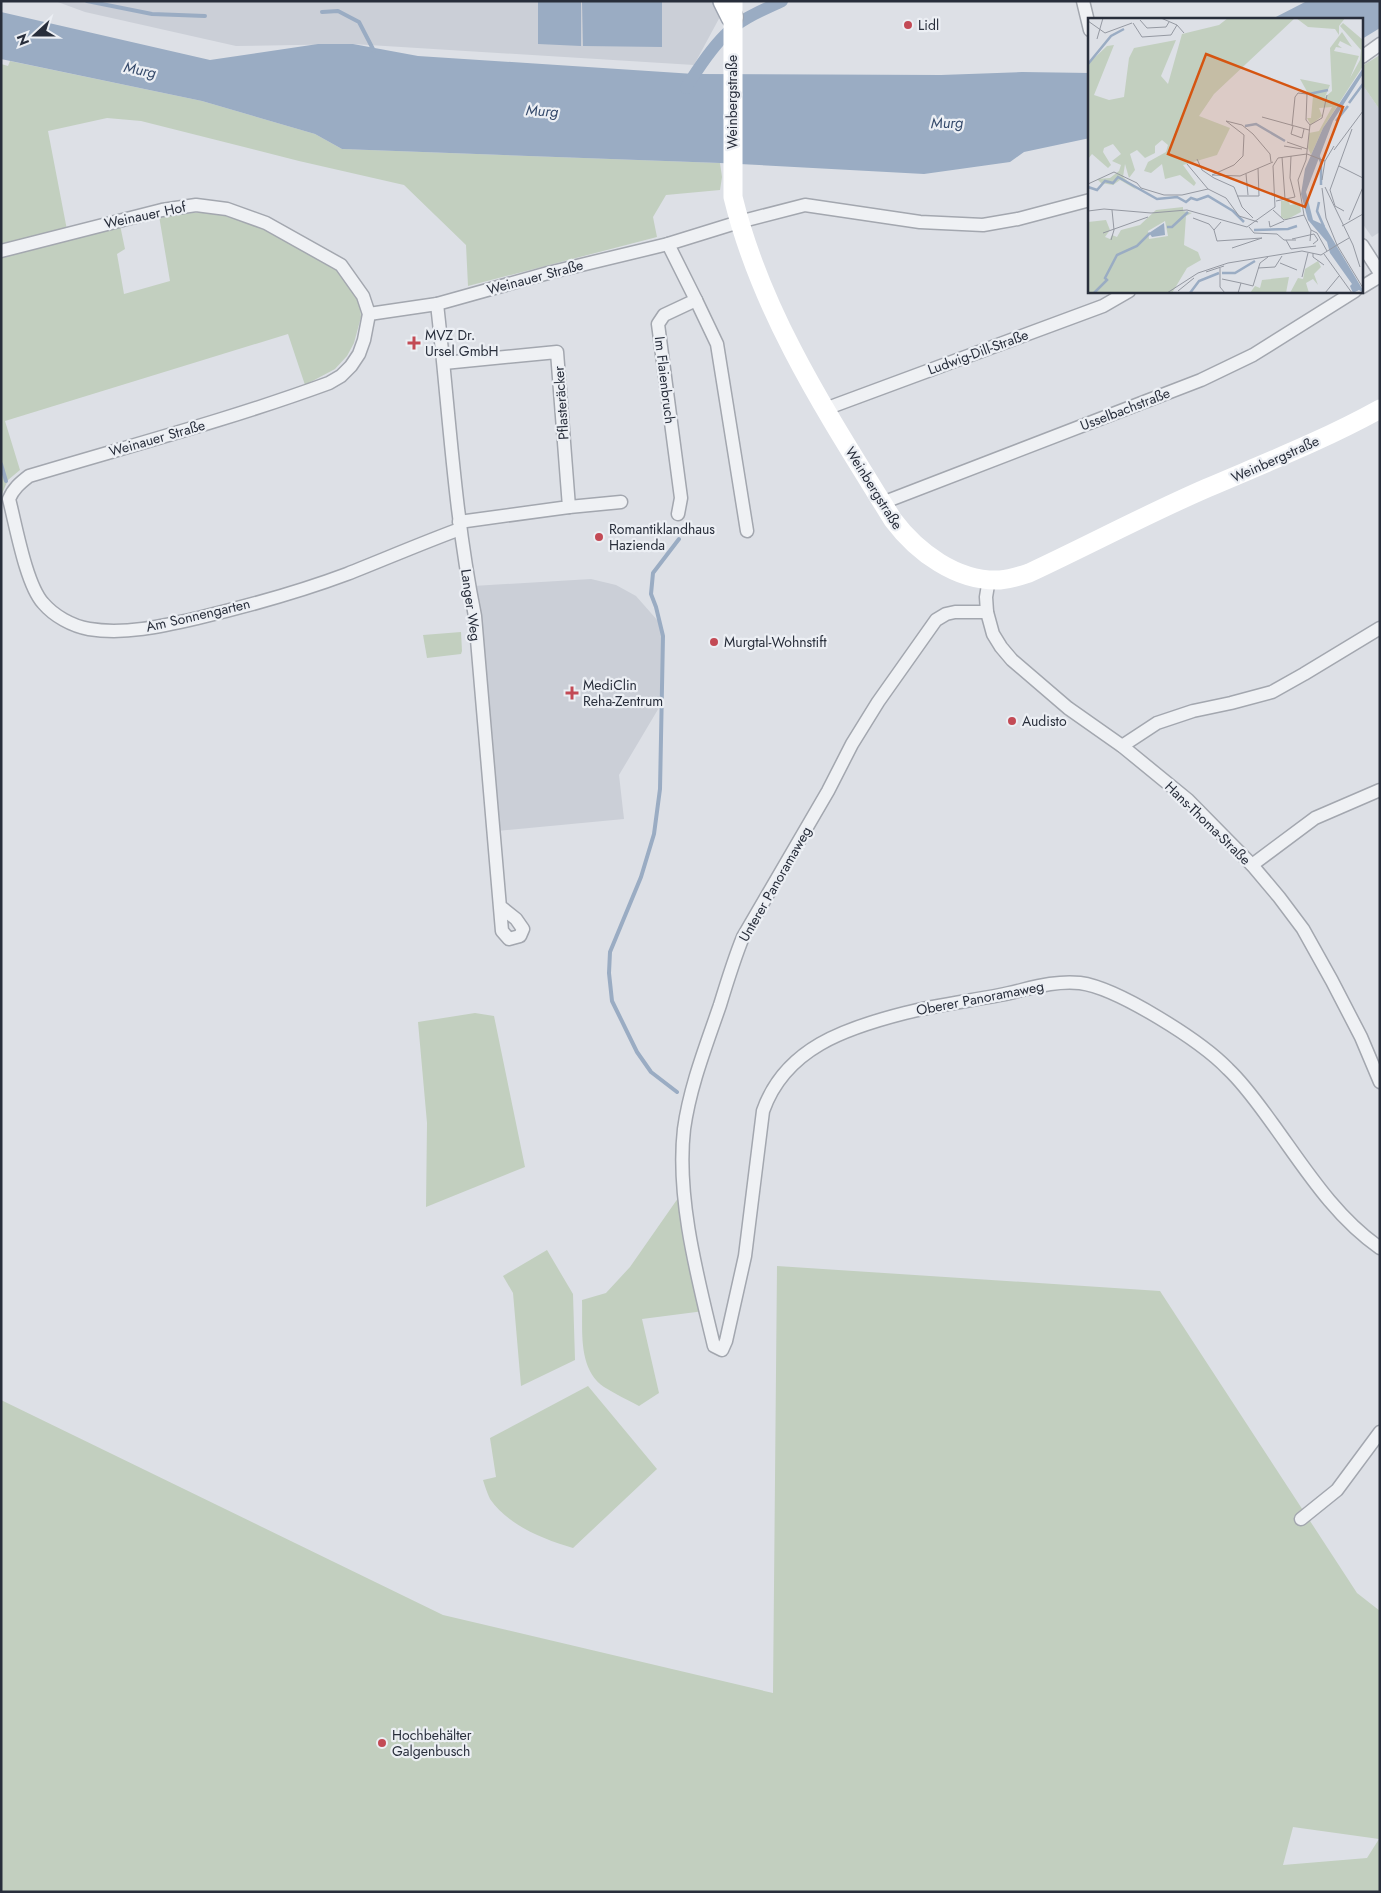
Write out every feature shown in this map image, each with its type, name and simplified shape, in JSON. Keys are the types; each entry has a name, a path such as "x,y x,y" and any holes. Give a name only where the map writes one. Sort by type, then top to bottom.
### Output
{"street":[{"path":"1083,1 1088,22"},
{"name":"Weinbergstraße","path":"730,6 732,177 733,198 739,222 774,312 794,355 825,409 882,503 906,538 932,558 961,572 989,579 1012,578 1030,573 1199,492 1278,459 1380,410"},
{"path":"1364,56 1380,44"},
{"name":"Weinauer Straße","path":"29,476 245,412 329,383 341,376 352,366 359,354 369,314 437,304 548,273 668,244 739,222 805,205 920,222 983,225 1018,220 1088,201"},
{"name":"Weinauer Hof","path":"1,251 162,210 196,205 227,208 266,224 341,265 363,296 369,314"},
{"path":"668,244 717,344 747,531"},
{"path":"1364,248 1380,274 1364,286"},
{"name":"Ludwig-Dill-Straße","path":"825,409 1102,306 1127,292"},
{"name":"Usselbachstraße","path":"882,503 1201,380 1253,355 1353,292"},
{"name":"Im Flaienbruch","path":"678,514 681,498 658,324 664,315 696,300"},
{"name":"Langer Weg","path":"437,304 460,525 475,616 501,907"},
{"name":"Pflasteräcker","path":"444,363 557,352 569,506"},
{"name":"Am Sonnengarten","path":"29,476 13,490 9,499 31,583 43,604 58,616 73,624 89,629 118,630 159,627 266,600 346,574 460,525"},
{"path":"460,525 569,506 621,502"},
{"name":"Hans-Thoma-Straße","path":"989,579 986,597 987,612 993,634 1012,660 1068,708 1122,746 1188,800 1252,866 1303,929 1361,1037 1380,1082"},
{"name":"Unterer Panoramaweg","path":"714,1346 690,1238 684,1187 684,1130 690,1096 699,1064 734,959 743,937 828,791 852,744 905,662 936,620 946,614 987,612"},
{"path":"1122,746 1157,723 1193,711 1272,692 1380,628"},
{"path":"1252,866 1315,818 1380,790"},
{"name":"Oberer Panoramaweg","path":"714,1346 722,1350 726,1341 745,1256 763,1111 768,1095 798,1058 835,1036 866,1023 1050,984 1080,983 1096,986 1128,1001 1180,1031 1228,1068 1251,1094 1330,1202 1362,1234 1380,1248"},
{"path":"1301,1519 1336,1490 1380,1432"}],"shaded area":[{"path":"55,1 711,1 722,13 694,65 353,44 236,46 85,12"},
{"path":"1364,87 1380,110 1380,232 1372,237 1364,226"},
{"name":"MediClin Reha-Zentrum","path":"591,579 616,585 636,596 658,621 662,638 660,706 619,775 624,819 497,831 473,586"}],"green space":[{"path":"1380,55 1380,110 1364,87 1364,65"},
{"path":"10,61 202,101 315,134 342,149 720,163 722,177 720,190 666,195 653,217 657,237 468,286 466,245 404,185 299,161 141,121 107,118 48,131 67,230 1,245 1,64 8,66"},
{"path":"204,212 231,215 273,232 334,265 360,302 361,317 354,343 347,356 335,369 305,385 288,334 5,421 20,470 8,480 1,496 1,257 120,225 125,249 117,254 124,294 170,281 159,216"},
{"path":"461,632 461,654 427,658 423,635"},
{"path":"475,1013 494,1016 525,1167 426,1207 427,1123 418,1022"},
{"path":"683,1191 704,1311 642,1319 659,1393 639,1406 604,1387 595,1379 589,1369 583,1347 582,1300 606,1293 630,1267"},
{"path":"547,1250 573,1294 575,1360 521,1386 513,1293 503,1276"},
{"path":"777,1266 1160,1291 1357,1593 1380,1611 1380,1892 1,1892 1,1400 443,1615 773,1693","holes":["1293,1827 1379,1839 1367,1858 1283,1865"]},
{"path":"588,1386 657,1469 573,1548 539,1536 507,1517 490,1499 483,1480 496,1477 490,1438"}],"water":[{"path":"538,1 581,1 581,46 538,44"},
{"path":"582,1 662,1 662,47 583,46"},
{"path":"1307,1 1380,1 1380,28 1364,38 1364,18 1274,18"},
{"name":"Murg","path":"1,12 210,60 318,44 353,44 418,56 694,74 941,75 1022,72 1088,73 1088,138 1024,152 1010,162 924,174 720,163 342,149 315,134 202,101 1,59"}],"waterway":[{"path":"87,1 152,14 205,16"},
{"path":"686,88 699,67 731,29 752,15 782,1"},
{"path":"322,12 338,11 359,22 374,51"},
{"path":"1,464 6,481"},
{"path":"677,1092 651,1072 637,1052 612,1001 609,973 610,952 641,877 654,834 660,789 663,636 651,594 653,573 679,539"}],"place":[{"name":"Lidl","path":"908,25"},
{"name":"MVZ Dr. Ursel GmbH","path":"414,343"},
{"name":"Romantiklandhaus Hazienda","path":"599,537"},
{"name":"Murgtal-Wohnstift","path":"714,642"},
{"name":"MediClin Reha-Zentrum","path":"572,693"},
{"name":"Audisto","path":"1012,721"},
{"name":"Hochbehälter Galgenbusch","path":"382,1743"}]}
